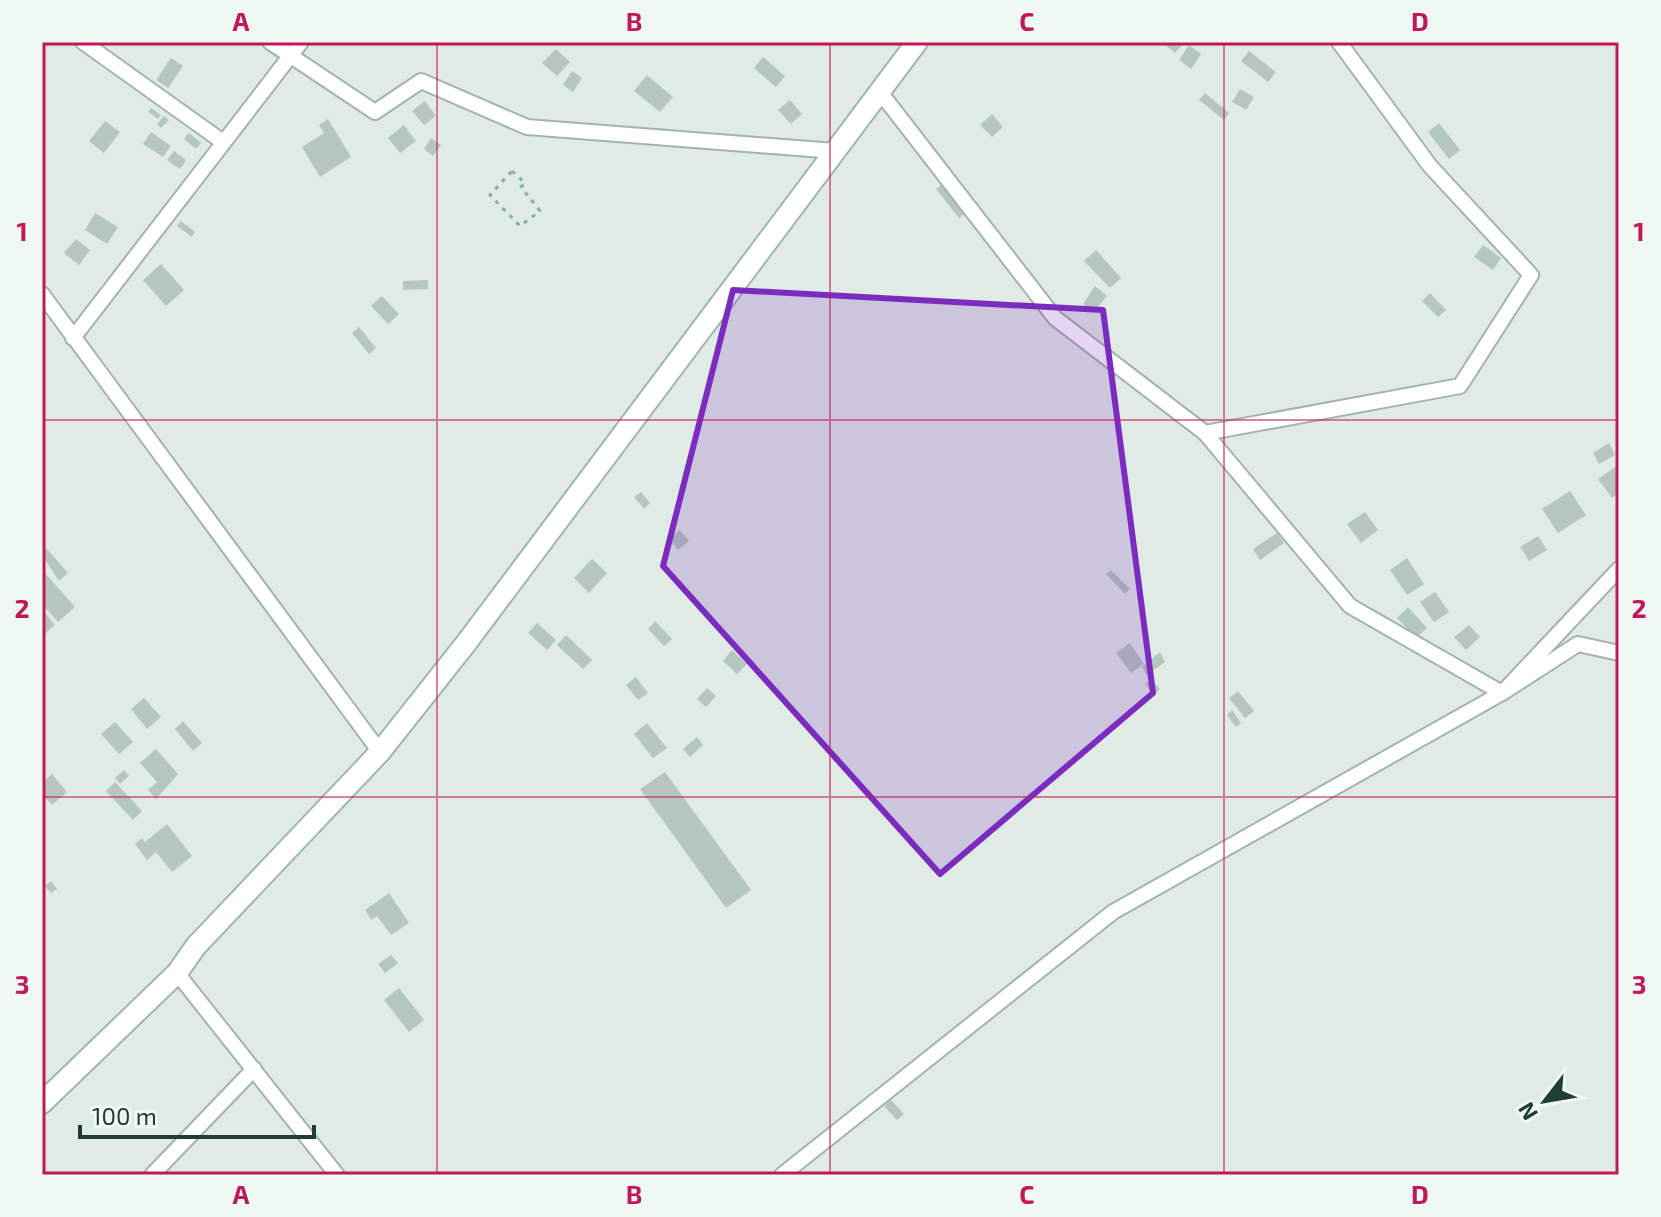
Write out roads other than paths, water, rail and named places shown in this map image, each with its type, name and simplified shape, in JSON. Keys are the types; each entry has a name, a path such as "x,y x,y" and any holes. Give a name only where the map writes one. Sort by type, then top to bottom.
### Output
{"main road":[{"path":"42,1103 177,973 196,946 380,752 467,642 917,42"}],"street":[{"path":"83,42 223,142"},
{"path":"270,42 375,112 421,81 527,127 835,151"},
{"path":"73,338 301,42"},
{"path":"1205,433 1460,386 1531,275 1430,166 1339,42"},
{"path":"880,92 1055,318 1205,433 1350,606 1502,693"},
{"path":"42,294 380,752"},
{"path":"1502,693 1619,569"},
{"path":"782,1175 1113,912 1502,693 1578,644 1619,653"},
{"path":"177,973 337,1175"},
{"path":"152,1175 254,1069"}]}
